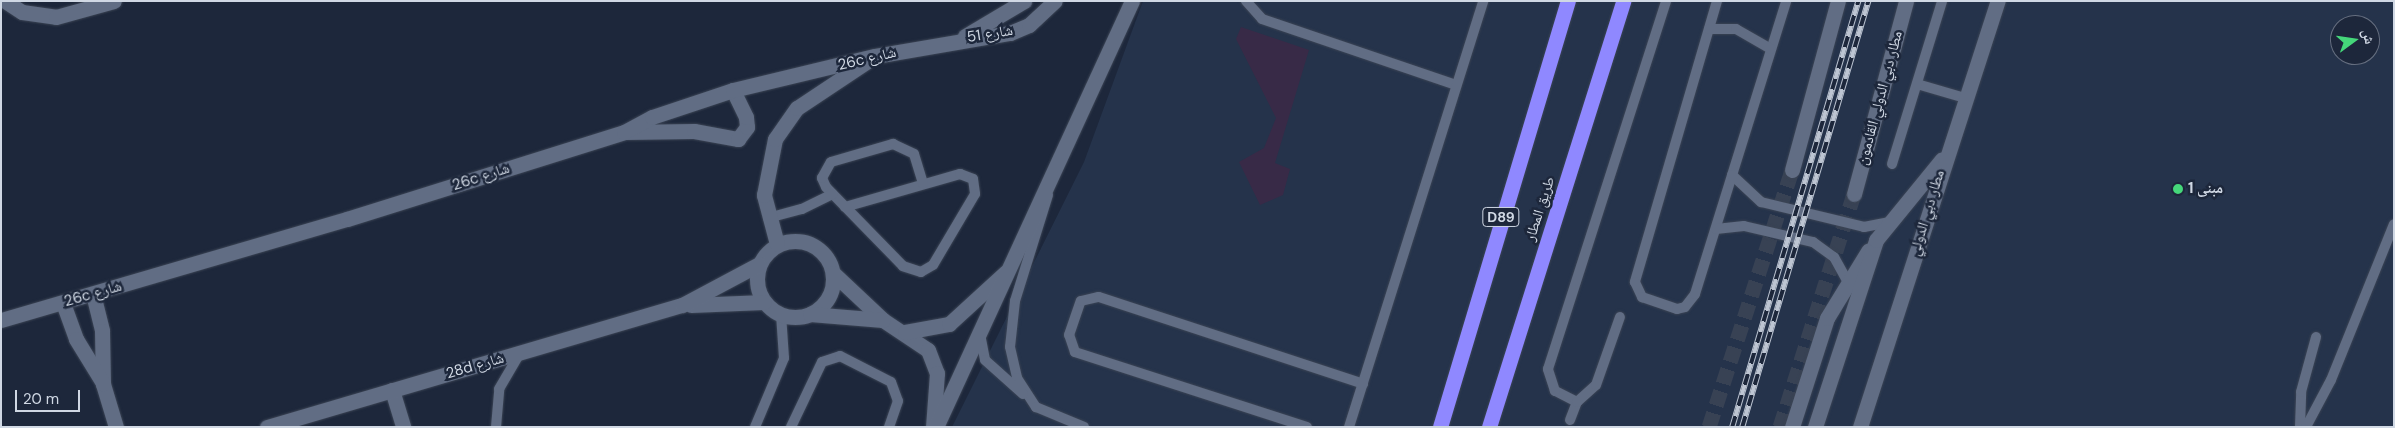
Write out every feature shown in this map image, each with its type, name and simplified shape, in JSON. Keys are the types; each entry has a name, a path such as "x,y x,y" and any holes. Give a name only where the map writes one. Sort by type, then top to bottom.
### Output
{"highway":[{"name":"D89","path":"1440,427 1568,1"},
{"name":"طريق المطار","path":"1489,427 1623,1"}],"street":[{"path":"5,1 22,12 56,17 114,1"},
{"name":"شارع 51","path":"960,39 1024,1"},
{"name":"شارع 51","path":"960,39 1010,33 1029,25 1055,1"},
{"path":"934,427 1052,177 1132,1"},
{"path":"1792,170 1838,1"},
{"name":"مطار دبي الدولي القادمون","path":"1854,194 1906,1"},
{"name":"مطار دبي الدولي","path":"1860,427 1946,156 1998,1"},
{"name":"26c شارع","path":"1,320 93,294 624,132 652,117 733,90 875,56 960,39"},
{"path":"777,244 768,218 764,176 785,123 812,96 875,56"},
{"path":"624,132 694,130 738,139 747,127 746,117 733,90"},
{"path":"1792,427 1820,338 1848,280 1889,222 1946,156"},
{"path":"883,320 810,314 780,314 764,302 756,280 759,264 777,244 800,240 812,244 822,252 833,273 883,320 920,341 934,361 938,385 934,427"},
{"path":"1815,427 1876,240"},
{"name":"28d شارع","path":"267,427 682,305 759,264"},
{"path":"905,332 949,324 1008,270"},
{"path":"810,314 826,302 833,273"},
{"path":"93,294 102,331 103,384"},
{"name":"28d شارع","path":"682,305 764,302"},
{"path":"63,303 76,338 103,384 116,427"},
{"path":"392,390 403,427"}],"lane":[{"path":"1246,1 1262,19 1456,85"},
{"path":"1350,427 1483,1"},
{"path":"1577,402 1555,391 1548,370 1666,1"},
{"path":"1717,1 1637,274 1637,291 1642,297 1677,309 1691,302 1716,229 1786,1"},
{"path":"1892,164 1942,1"},
{"path":"1709,29 1749,33 1771,49"},
{"path":"1917,84 1965,98"},
{"path":"846,207 964,174 972,179 976,189 933,265 921,272 903,266 833,194 822,178 827,165 893,144 914,154 923,184"},
{"path":"1732,175 1761,202 1864,226 1889,222"},
{"path":"1025,395 1012,363 1012,314 1052,177"},
{"path":"768,218 833,194"},
{"path":"2306,427 2328,386 2394,224"},
{"path":"1716,229 1744,226 1813,242 1834,257 1848,280"},
{"path":"1307,427 1075,352 1069,335 1081,301 1099,297 1363,384"},
{"path":"755,427 784,358 780,314"},
{"path":"1570,420 1577,402 1596,385 1620,317"},
{"path":"980,331 985,360 1049,416 1084,427"},
{"path":"2300,427 2301,392 2316,337"},
{"path":"496,427 499,389 520,352"},
{"path":"791,427 822,362 840,356 891,382 898,401 889,427"}],"shaded area":[{"path":"1143,1 2394,1 2394,427 952,427 1084,162"},
{"path":"1241,27 1309,50 1275,163 1290,169 1283,195 1260,205 1239,162 1264,148 1276,118 1236,39"}],"tunnel":[{"path":"1709,427 1792,170"},
{"path":"1780,427 1854,194"}],"railway":[{"path":"1732,427 1858,1"},
{"path":"1742,427 1868,1"}],"place":[{"name":"مبنى 1","path":"2178,189"}]}
